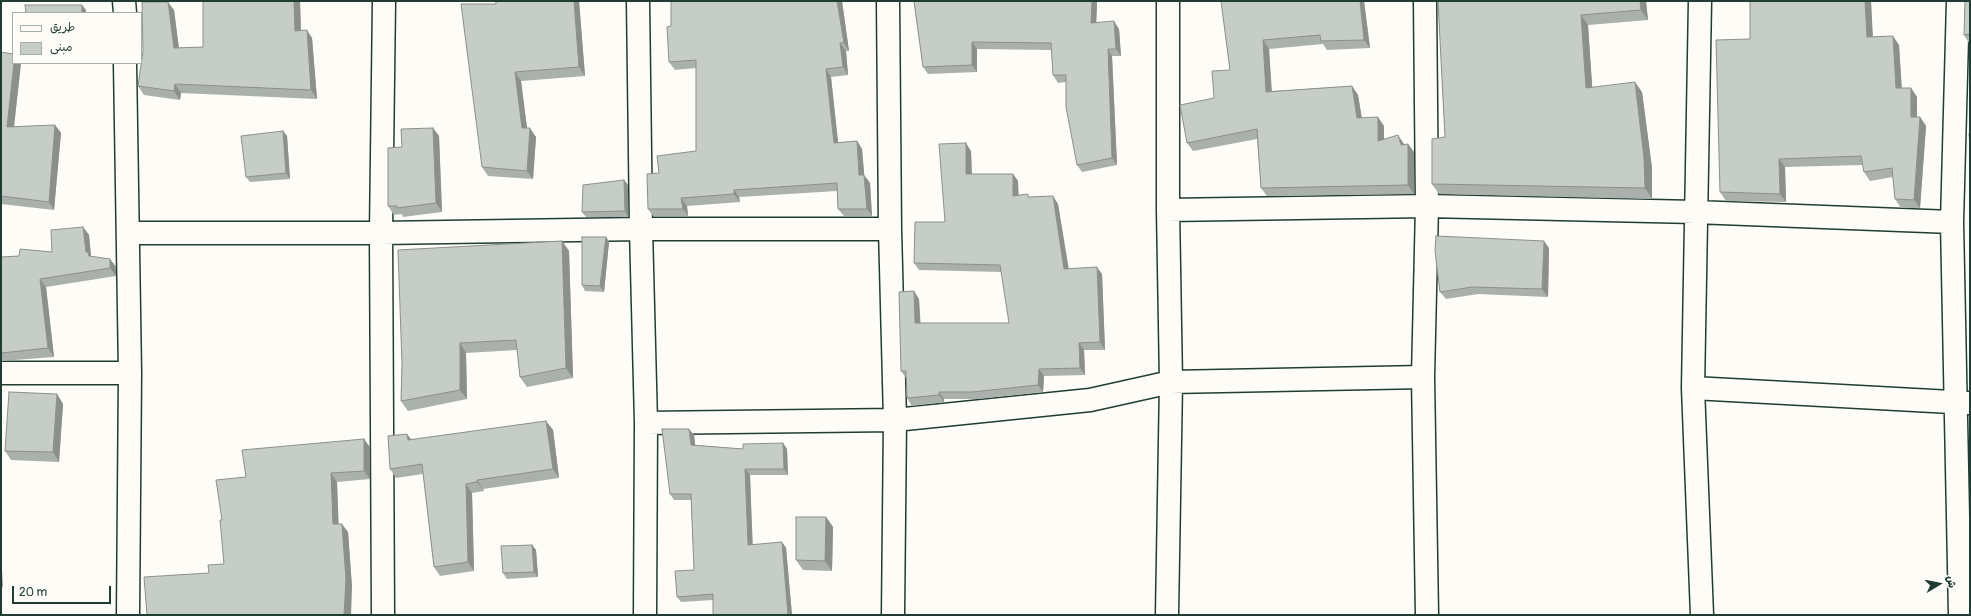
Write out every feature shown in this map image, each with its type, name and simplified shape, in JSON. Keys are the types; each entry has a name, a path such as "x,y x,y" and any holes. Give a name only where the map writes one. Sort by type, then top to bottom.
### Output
{"street":[{"path":"124,1 124,12"},
{"path":"383,615 381,233 384,1"},
{"path":"638,1 640,229 646,423 645,615"},
{"path":"888,1 890,229 895,420 893,615"},
{"path":"1166,615 1171,382 1168,210 1168,1"},
{"path":"1425,1 1427,206 1424,377 1427,615"},
{"path":"1700,1 1693,388 1702,615"},
{"path":"1958,1 1952,222 1963,403 1960,615"},
{"path":"125,64 130,373 128,615"},
{"path":"1168,210 1427,206 1696,212 1952,222"},
{"path":"128,233 381,233 640,229 890,229"},
{"path":"1,373 130,373"},
{"path":"646,423 895,420 1090,400 1171,382 1424,377"},
{"path":"1693,388 1963,403"}],"building":[{"path":"203,1 294,1 295,31 307,30 311,90 175,84 174,91 138,86 143,51 142,2 168,2 174,48 203,47"},
{"path":"496,1 574,1 579,67 515,72 522,128 530,128 527,171 482,167 461,4 496,4"},
{"path":"671,1 837,1 844,43 840,43 843,67 826,69 834,143 857,141 859,175 864,175 867,209 838,209 837,183 734,190 734,194 681,198 683,209 648,209 647,174 659,173 657,156 696,151 696,60 669,62 667,27 671,26"},
{"path":"914,1 1092,1 1091,23 1114,21 1116,49 1108,49 1112,158 1077,165 1066,107 1066,75 1053,75 1051,43 972,42 972,65 923,67"},
{"path":"1221,1 1360,1 1364,40 1321,41 1320,35 1263,40 1266,92 1352,86 1357,118 1378,117 1378,141 1398,135 1401,145 1408,144 1408,185 1261,188 1257,129 1187,143 1180,105 1214,98 1212,71 1230,70"},
{"path":"1438,1 1640,1 1641,10 1581,15 1586,88 1635,82 1644,158 1645,188 1432,184 1432,139 1445,137"},
{"path":"1750,1 1865,1 1867,37 1893,36 1896,88 1911,88 1911,117 1920,117 1914,200 1895,199 1892,168 1864,172 1861,156 1779,159 1780,194 1720,192 1716,40 1750,39"},
{"path":"1965,1 1970,1 1970,34 1964,35"},
{"path":"25,5 82,5 82,12 26,12"},
{"path":"1,52 12,54 12,64 14,64 7,127 55,125 49,202 1,196"},
{"path":"433,128 436,203 397,208 397,206 388,206 388,148 402,147 401,129"},
{"path":"283,131 286,173 246,177 241,136"},
{"path":"966,143 966,174 1013,174 1013,196 1028,194 1028,197 1053,196 1064,269 1097,267 1100,342 1079,343 1080,368 1039,369 1038,385 972,392 939,392 939,395 907,398 906,371 901,371 899,292 914,291 915,323 1009,323 1000,265 914,263 915,222 945,222 939,144"},
{"path":"624,180 625,211 582,212 583,185"},
{"path":"83,227 86,252 88,252 89,256 110,259 110,268 40,279 48,348 1,353 1,257 19,256 20,249 52,252 51,230"},
{"path":"1436,236 1544,241 1542,289 1472,287 1440,292 1435,251"},
{"path":"582,237 606,237 600,286 582,285"},
{"path":"562,241 566,368 520,377 516,340 460,343 460,390 401,401 402,364 398,250"},
{"path":"9,392 57,394 53,452 5,451"},
{"path":"546,421 553,469 477,480 477,482 466,484 468,562 434,567 422,464 390,469 388,436 407,434 408,440"},
{"path":"662,429 689,429 691,445 743,449 743,444 783,443 784,469 745,469 748,545 782,542 788,615 713,615 713,594 677,597 675,571 694,570 691,494 670,494"},
{"path":"364,439 364,471 331,473 333,524 342,524 346,579 344,615 147,615 144,577 209,573 208,565 224,564 220,520 222,520 216,480 246,477 242,450"},
{"path":"796,517 826,517 825,561 796,560"},
{"path":"532,545 534,572 503,573 501,546"}]}
